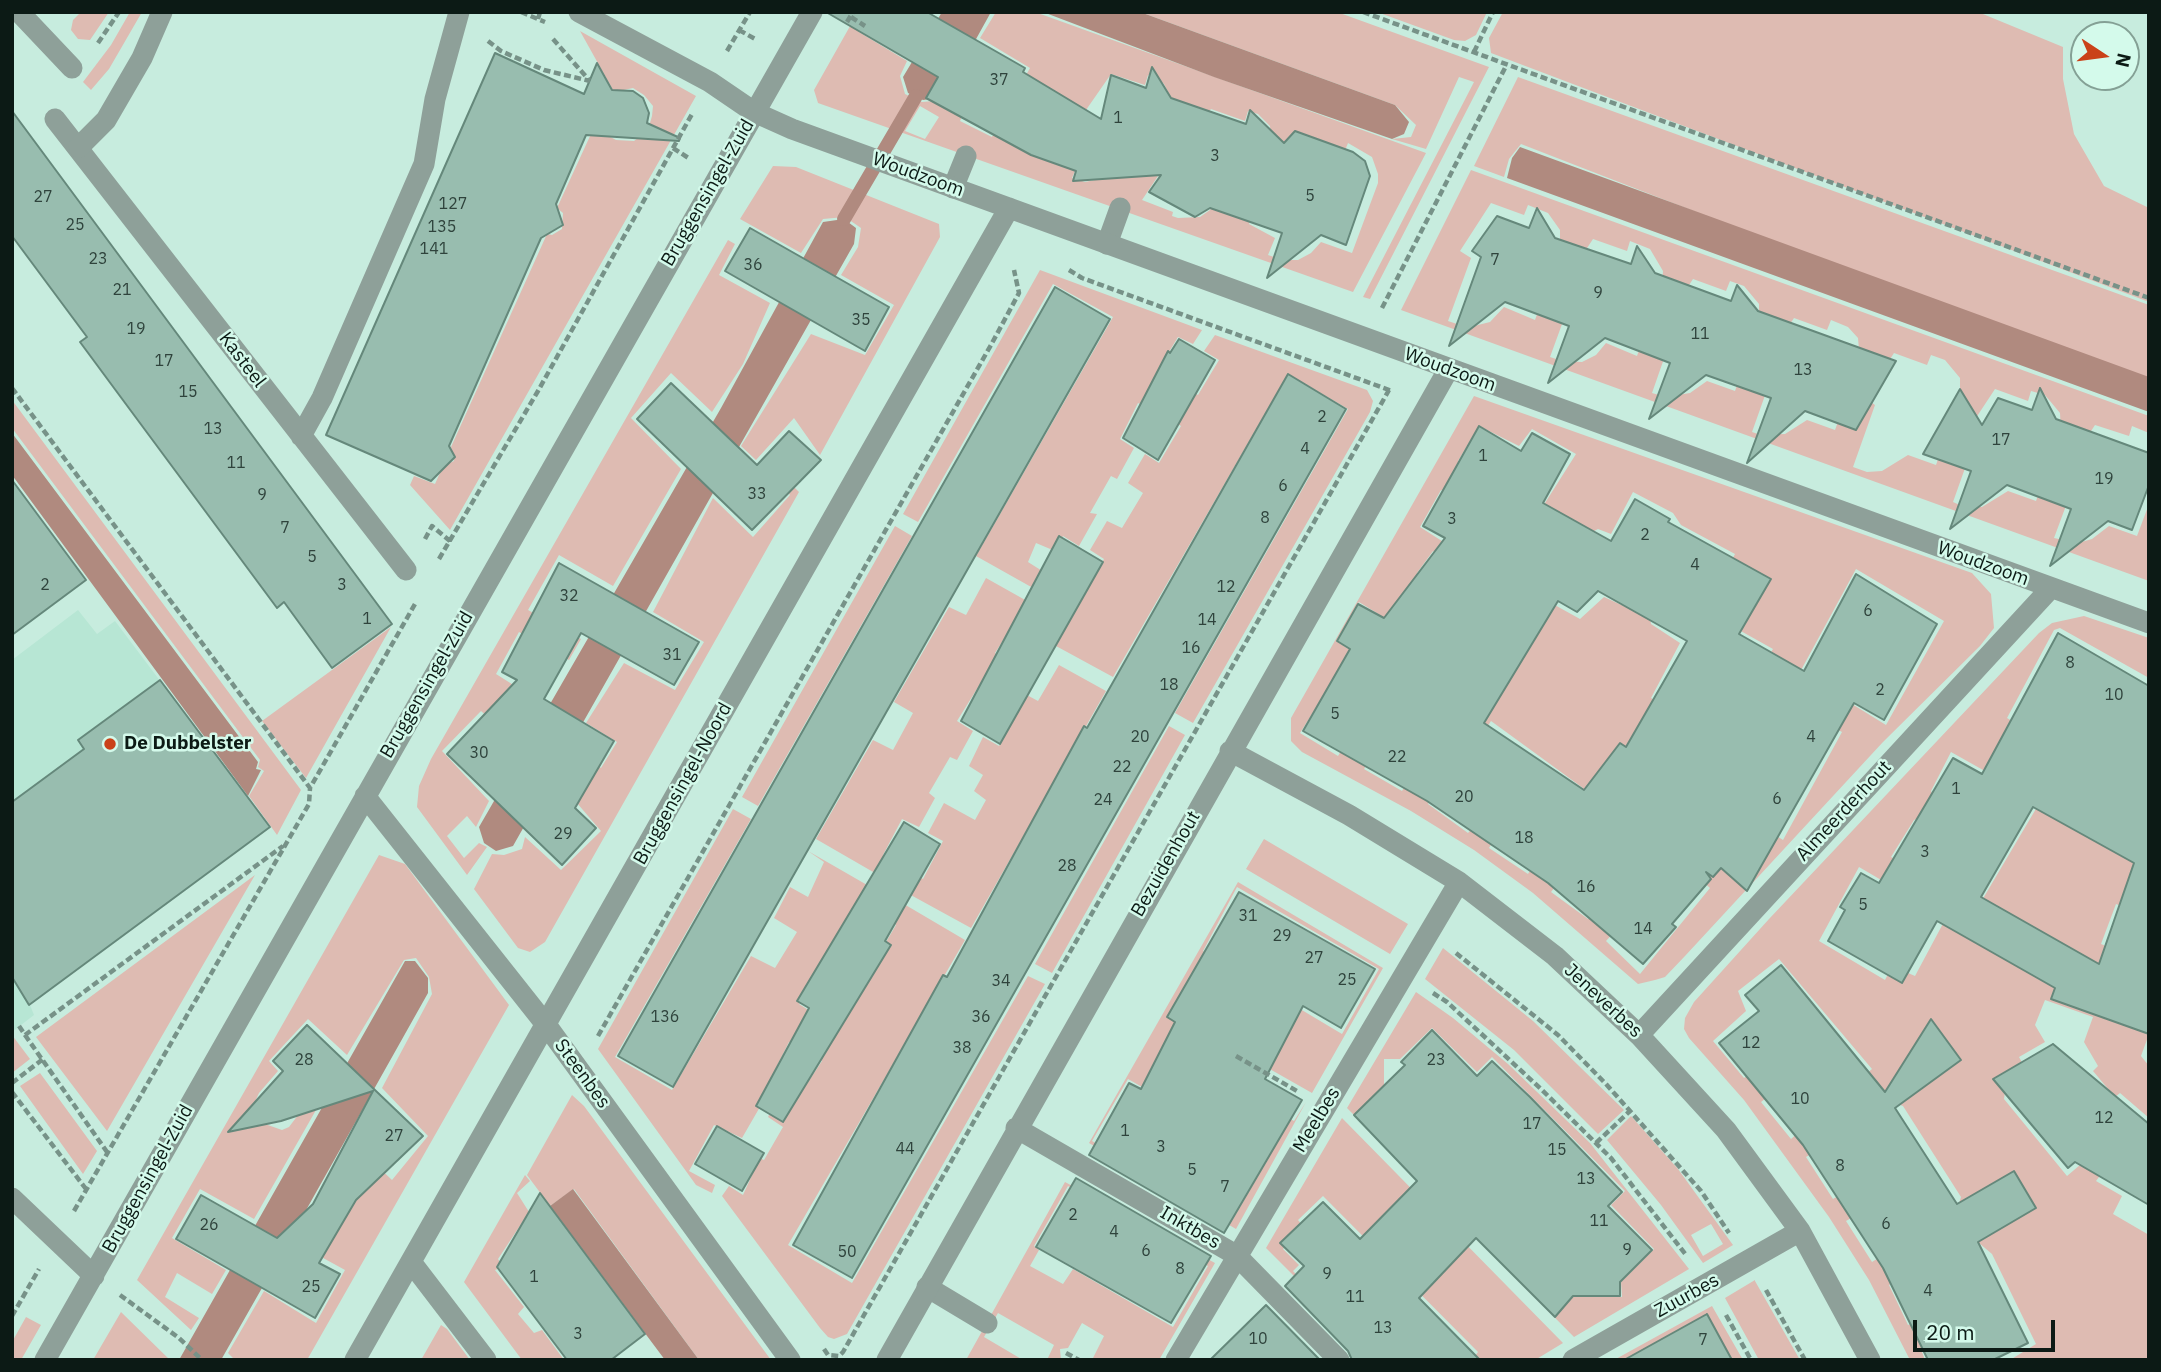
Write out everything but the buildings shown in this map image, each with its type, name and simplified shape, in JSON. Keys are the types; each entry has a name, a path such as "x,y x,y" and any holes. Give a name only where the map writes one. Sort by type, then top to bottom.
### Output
{"street":[{"path":"19,12 72,68"},
{"path":"79,147 106,120 142,58 162,12"},
{"path":"300,436 322,398 424,163 435,99 459,12"},
{"path":"579,12 710,82 754,113"},
{"name":"Bruggensingel-Zuid","path":"45,1360 812,12"},
{"name":"Woudzoom","path":"754,113 1448,370 2149,623"},
{"name":"Kasteel","path":"55,119 406,570"},
{"path":"953,188 966,156"},
{"name":"Bruggensingel-Noord","path":"355,1360 1009,208"},
{"path":"1107,244 1120,208"},
{"name":"Bezuidenhout","path":"887,1360 1016,1128 1448,370"},
{"name":"Almeerderhout","path":"1639,1035 2050,589"},
{"name":"Jeneverbes","path":"1230,751 1349,815 1459,882 1555,956 1639,1035 1726,1130 1800,1231 1870,1360"},
{"name":"Steenbes","path":"365,796 547,1026 790,1360"},
{"name":"Meelbes","path":"1177,1360 1236,1255 1459,882"},
{"name":"Inktbes","path":"1016,1128 1236,1255 1339,1360"},
{"path":"12,1198 94,1276"},
{"name":"Zuurbes","path":"1573,1360 1800,1231"},
{"path":"411,1262 486,1360"},
{"path":"928,1287 987,1323"}],"path":[{"path":"521,12 538,19 540,12"},
{"path":"437,564 750,12"},
{"path":"1363,12 2149,298"},
{"path":"1474,52 1493,12"},
{"path":"850,17 866,26"},
{"path":"487,38 491,45 501,51 544,69 590,81 556,43"},
{"path":"1368,382 1367,340 1506,66"},
{"path":"595,1041 997,335 1019,293 1014,266"},
{"path":"12,388 310,788"},
{"path":"820,1344 828,1355 839,1356 843,1352 1389,390"},
{"path":"438,530 450,541"},
{"path":"12,1315 309,804 310,788 418,598"},
{"path":"25,1035 286,844"},
{"path":"1427,935 1507,992 1558,1035 1631,1110 1701,1191 1748,1261 1805,1360"},
{"path":"1403,974 1447,1002 1596,1143 1706,1284 1751,1360"},
{"path":"19,1026 107,1152"},
{"path":"1236,1056 1325,1107"},
{"path":"12,1083 43,1059"},
{"path":"12,1092 86,1189"},
{"path":"1596,1143 1631,1110"},
{"path":"94,1276 179,1338 202,1360"},
{"path":"1066,1353 1079,1360"}],"shaded area":[{"path":"81,12 109,12 90,40 78,39 71,30 73,20"},
{"path":"130,12 142,12 109,69 91,90 83,82 111,45"},
{"path":"858,12 870,12 859,32 907,61 900,76 905,94 922,102 970,98 960,121 992,137 1030,68 980,38 996,12 1035,12 1426,153 1353,292 818,103 814,90","holes":["1111,74 1145,85 1148,75 1156,78 1164,84 1171,98 1100,179 1085,182 1072,178 1075,171 1045,160 1072,121 1086,110","1036,80 1054,90 1031,133","920,106 939,117 925,139 905,131","1211,109 1245,121 1248,111 1258,114 1270,126 1271,138 1210,210 1200,217 1178,218 1172,216 1173,212 1142,200 1170,158","1348,143 1372,157 1378,174 1378,183 1352,253 1321,242 1311,253 1298,260 1283,260 1268,255 1275,238 1249,224 1261,190 1344,153"]},
{"path":"942,12 991,12 944,97 923,100 908,93 903,77"},
{"path":"1043,12 1140,12 1395,105 1409,122 1404,134 1392,139 1214,77"},
{"path":"1140,12 1337,12 1489,67 1370,299 1363,297 1474,82 1459,77 1426,149 1392,139 1411,137 1416,125 1395,105"},
{"path":"1377,12 1487,12 1476,35 1465,41 1454,40"},
{"path":"1503,12 1978,12 2063,47 2063,79 2074,134 2104,186 2149,208 2149,302 1491,53 1489,38"},
{"path":"580,31 696,96 450,530 410,485 414,476 435,484 443,466 454,461 451,447 547,234 552,235 562,229 563,213 557,208 596,123 603,133 616,140 634,141 648,130 652,116 653,106 644,95 633,88 614,92"},
{"path":"1518,77 2149,305 2149,388 1521,144 1509,159 1504,177 1474,166"},
{"path":"1520,147 2149,377 2149,412 1507,178 1512,158"},
{"path":"773,166 796,167 939,224 940,237 820,455 794,418 756,460 741,446 811,334 865,355 894,305 841,275 858,247 861,228 845,217 823,219 801,253 740,219"},
{"path":"1471,170 2149,416 2149,433 2132,426 2129,436 2095,425 2066,469 2077,476 2054,538 2078,543 2092,539 2109,526 2137,536 2149,504 2149,581 1401,310","holes":["1491,203 1524,215 1528,205 1548,213 1560,230 1560,250 1535,320 1504,307 1490,322 1470,327 1448,321 1471,258 1460,251","1593,239 1627,251 1630,241 1650,249 1663,271 1662,286 1637,356 1606,343 1596,355 1582,362 1550,357 1573,294 1562,286","1693,279 1726,291 1730,281 1744,286 1759,304 1759,322 1735,391 1707,381 1690,393 1666,397 1652,393 1674,330 1664,323","1794,318 1827,330 1831,320 1848,327 1858,338 1860,361 1835,430 1807,420 1785,434 1761,435 1752,432 1774,370 1765,362","1894,353 1927,365 1931,355 1945,360 1960,378 1960,396 1936,465 1908,455 1882,471 1867,472 1853,467 1875,405 1865,398","1995,389 2028,401 2031,391 2045,395 2060,413 2061,432 2036,501 2008,491 1982,507 1962,506 1953,502 1975,440 1966,433"]},
{"path":"844,219 856,228 854,244 513,846 496,851 484,843 479,827 721,408 823,222"},
{"path":"728,240 735,244 719,275 770,303 743,364 712,412 671,373 631,418 681,469 613,586 559,555 528,610 581,639 569,660 519,632 496,674 542,703 520,746 481,711 442,751 489,801 476,827 467,816 447,836 464,858 479,843 487,847 467,875 417,807 419,786 431,759"},
{"path":"1040,270 1202,330 1193,344 1178,337 1167,355 1156,411 1138,403 1120,439 1134,448 1117,479 1111,476 1090,513 1097,514 1079,546 1063,536 1055,551 1036,543 1028,562 1058,581 1049,597 976,556 1113,317 1053,284 918,522 903,514"},
{"path":"1215,335 1367,390 1373,401 1370,412 1193,723 1175,713 1348,409 1288,374 1113,677 1056,646 1104,559 1090,550 1107,521 1122,528 1143,493 1128,483 1145,454 1159,463 1181,426 1166,416 1183,387 1198,395 1219,360 1204,351"},
{"path":"1474,396 1972,573 1991,594 1994,628 1980,646 1883,742 1665,977 1638,984 1533,893 1474,850 1411,811 1302,752 1291,741 1291,718","holes":["1479,426 1519,446 1532,429 1576,454 1533,522 1423,578 1417,573 1433,551 1439,555 1445,543 1420,527 1441,490 1446,492 1463,464 1458,461","1633,492 1673,513 1681,525 1735,554 1705,611 1773,649 1748,691 1674,710 1651,698 1680,643 1651,624 1650,618 1604,597 1580,619 1553,604 1592,532 1598,529 1611,534","1856,569 1944,621 1886,725 1800,672","1359,602 1380,615 1361,649 1430,744 1402,791 1364,769 1373,755 1347,741 1338,756 1300,733 1352,651 1336,641","1755,684 1842,732 1783,840 1752,820","1491,721 1583,788 1528,874 1489,848 1495,838 1478,822 1468,833 1428,804 1458,757 1465,760","1588,846 1668,851 1710,888 1640,974 1606,941 1618,928 1597,911 1588,919 1551,892"]},
{"path":"12,400 301,790 277,835 249,796 264,771 258,767 260,760 12,428"},
{"path":"12,433 258,762 256,769 261,770 248,796 12,475"},
{"path":"791,484 799,492 545,942 530,952 518,948 474,889 492,854 504,855 522,849 525,837 561,870 601,831 558,781 573,750 601,768 617,742 586,723 624,663 675,690 704,642 653,612 713,498 753,537 790,495 785,488"},
{"path":"895,526 912,536 758,806 742,797"},
{"path":"986,578 1043,610 1016,620 995,653 1012,664 980,684 957,721 973,731 957,760 950,757 929,793 935,798 919,827 902,819 883,855 897,864 887,880 816,839 873,740 893,750 913,713 894,702 949,607 966,615"},
{"name":"De Dubbelster","path":"78,610 97,634 115,621 270,827 30,1005 34,1015 12,1032 12,660"},
{"path":"2084,616 2149,638 2149,678 2060,628 2054,630 2007,718 2111,780 2149,711 2137,912 2116,904 2101,944 2118,951 2067,1005 2149,1034 2141,1056 2149,1066 2149,1118 2120,1093 2115,1097 2093,1071 2098,1066 2084,1042 2093,1017 2045,1000 2035,1025 2045,1042 2019,1057 2025,1068 2006,1084 2004,1099 2067,1176 2093,1154 2108,1165 2096,1181 2122,1196 2113,1214 2149,1235 2149,1360 2010,1360 2036,1344 1992,1254 1979,1243 1889,1285 1908,1325 1923,1320 1935,1345 1922,1352 1925,1360 1910,1360 1869,1280 1829,1217 1744,1100 1689,1038 1684,1029 1685,1018 1694,1002 1769,919 2039,633 2052,623","holes":["1951,752 2040,802 1981,902 1891,857 1914,820 1921,817 1934,797 1931,791","1859,867 1946,918 1915,976 1892,966 1885,980 1819,941","1779,959 1872,1069 1791,1139 1761,1102 1774,1092 1756,1070 1744,1078 1713,1041 1746,1011 1738,991","1895,1103 1903,1106 1961,1197 1958,1207 1872,1262 1846,1221 1860,1213 1847,1191 1833,1199 1806,1157"]},
{"path":"391,627 306,778 262,721"},
{"path":"1059,665 1106,691 971,928 898,888 906,871 923,879 943,841 928,833 944,803 975,820 986,800 974,791 983,775 969,766 983,737 999,746 1019,709 1012,687 1038,701"},
{"path":"1169,726 1185,735 1052,973 1035,964"},
{"path":"733,809 751,819 615,1057 672,1090 751,956 775,968 797,932 774,918 790,887 808,897 824,862 808,851 881,893 799,1004 813,1013 796,1044 789,1042 771,1078 775,1081 742,1138 714,1125 689,1171 715,1185 712,1193 696,1185 598,1049"},
{"path":"1264,839 1408,924 1390,954 1246,869"},
{"path":"379,855 405,864 509,1005 307,1360 235,1360 228,1353 264,1291 316,1323 345,1270 294,1242 351,1141 392,1180 428,1136 382,1088 432,994 429,977 416,958 404,960 347,1055 308,1019 269,1061 278,1071 259,1093 253,1106 262,1123 282,1130 289,1127 308,1102 316,1110 254,1219 200,1189 172,1238 226,1270 212,1294 177,1273 165,1297 199,1318 191,1330 137,1280"},
{"path":"255,875 107,1131 36,1037"},
{"path":"1238,882 1383,968 1312,1093 1238,1051 1272,1109 1294,1121 1306,1102 1236,1229 1089,1143","holes":["1237,887 1379,969 1342,1034 1203,951","1128,1079 1268,1159 1232,1221 1092,1141"]},
{"path":"892,897 965,940 788,1245 852,1283 1028,976 1045,984 847,1334 834,1339 828,1337 820,1328 722,1196 729,1186 743,1195 753,1173 741,1166 747,1153 764,1160 783,1127 768,1117 785,1085 800,1094 822,1061 806,1049 876,959 896,925 882,915"},
{"path":"1443,948 1533,1021 1624,1110 1598,1134 1514,1050 1425,979"},
{"path":"405,961 415,961 428,978 428,993 287,1244 221,1360 179,1360"},
{"path":"1416,992 1453,1018 1508,1064 1590,1143 1689,1269 1574,1337 1347,1108","holes":["1432,1028 1477,1072 1492,1057 1625,1191 1611,1205 1654,1249 1621,1282 1622,1297 1585,1297 1584,1280 1384,1097 1384,1059 1400,1059"]},
{"path":"12,1035 30,1059 12,1073"},
{"path":"40,1073 97,1151 83,1174 20,1086"},
{"path":"572,1095 584,1106 771,1360 699,1360 574,1189 550,1206 527,1175"},
{"path":"1631,1116 1678,1169 1733,1245 1703,1263 1661,1205 1607,1140","holes":["1711,1224 1723,1244 1703,1256 1691,1235"]},
{"path":"1342,1118 1563,1343 1535,1360 1472,1360 1478,1352 1323,1196 1298,1220 1304,1227 1283,1249 1299,1265 1293,1271 1378,1360 1266,1248"},
{"path":"525,1175 530,1181 517,1193 529,1212 498,1259 503,1267 495,1270 524,1307 518,1314 534,1333 542,1330 564,1360 522,1360 464,1282"},
{"path":"1065,1182 1215,1263 1159,1360 1092,1360 1104,1336 1082,1323 1068,1348 1060,1349 1061,1360 1047,1360 1054,1345 998,1313 984,1337 1023,1360 966,1360","holes":["1068,1186 1208,1266 1173,1327 1073,1269 1063,1284 1030,1266 1039,1250 1034,1246"]},
{"path":"573,1189 699,1360 665,1360 550,1206"},
{"path":"1755,1280 1800,1360 1759,1360 1725,1298"},
{"path":"1712,1306 1743,1360 1614,1360"},
{"path":"121,1312 170,1360 93,1360"},
{"path":"26,1317 41,1325 21,1360 12,1360 12,1342"},
{"path":"441,1325 447,1329 470,1360 421,1360"}],"waterway":[{"path":"844,219 916,96"}],"place":[{"name":"De Dubbelster","path":"110,744"}]}
